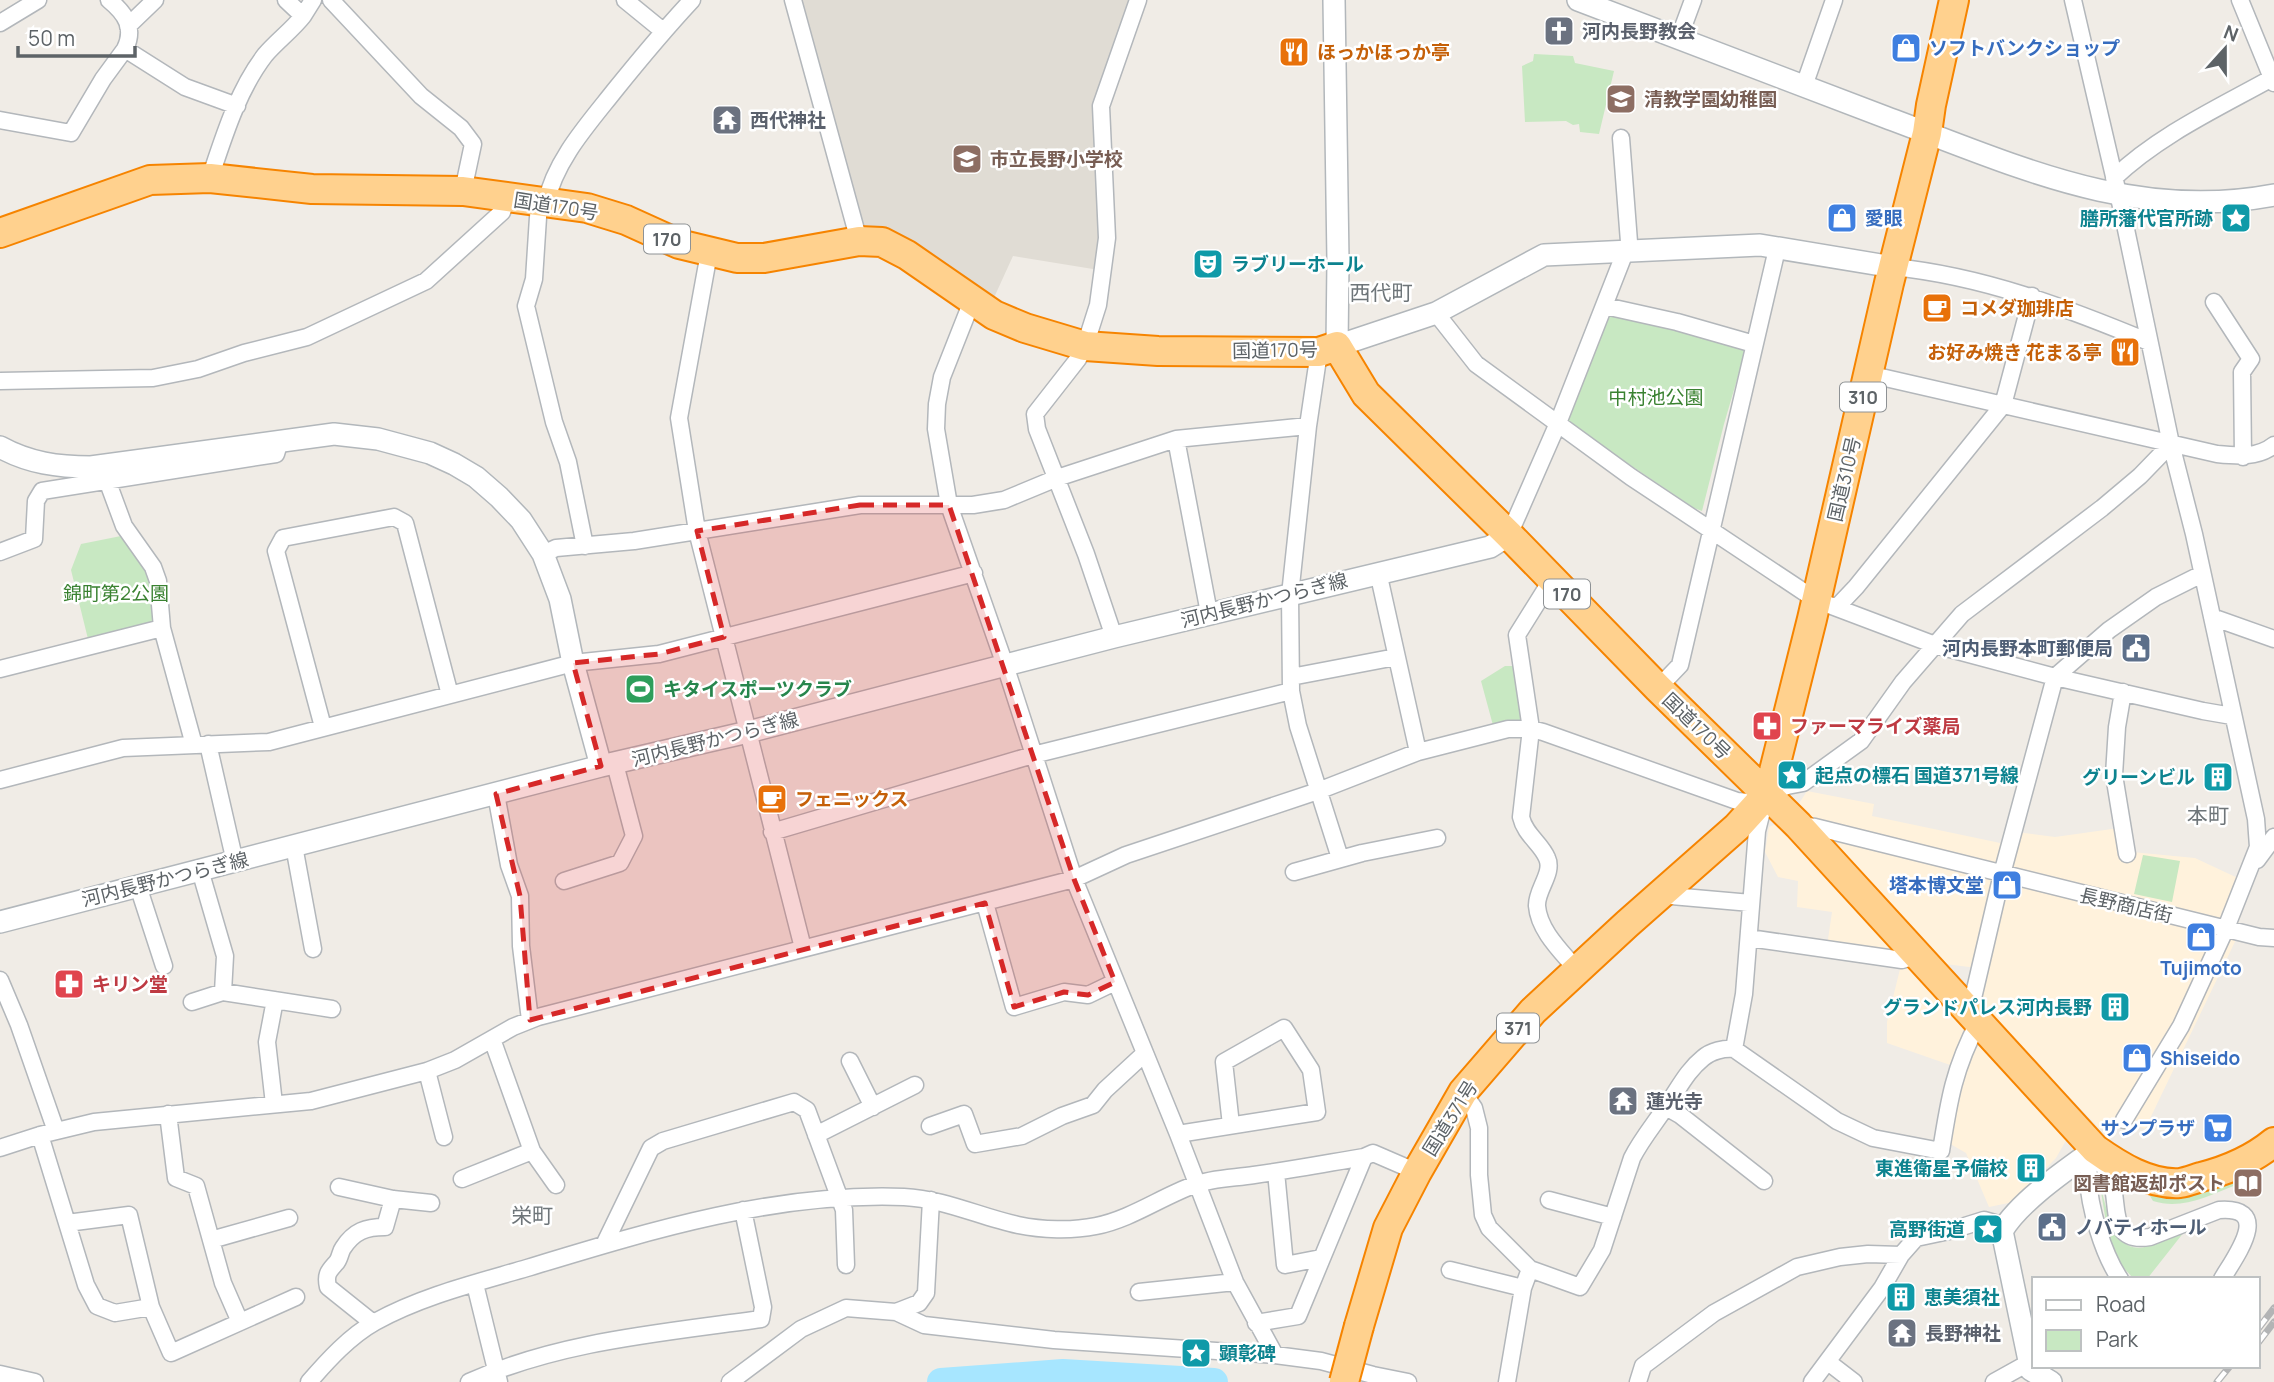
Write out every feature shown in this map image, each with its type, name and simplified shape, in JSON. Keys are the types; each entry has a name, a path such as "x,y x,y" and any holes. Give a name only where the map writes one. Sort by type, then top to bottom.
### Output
{"highway":[{"name":"国道310号","path":"1767,794 1827,603 1868,374 1927,133 1954,0"},
{"name":"国道170号","path":"0,233 149,180 210,178 312,189 463,191 587,208 626,220 679,244 737,258 764,258 859,241 882,242 907,255 994,315 1025,328 1085,346 1158,351 1328,349 1366,394 1658,688 1767,794 1807,826 1918,955 2095,1149 2115,1164 2135,1174 2179,1183 2241,1164 2274,1142"},
{"name":"国道371号","path":"1344,1382 1388,1228 1463,1092 1533,1011 1737,827 1767,794"}],"street":[{"path":"0,23 38,0"},
{"path":"0,120 71,133 130,38 128,22 109,0"},
{"path":"128,26 155,0"},
{"path":"286,0 303,16"},
{"path":"210,178 223,138 250,78 267,53 293,29 313,0"},
{"path":"331,0 421,96 461,128 473,144 463,191"},
{"path":"625,0 663,31"},
{"path":"585,546 568,462 554,422 526,306 534,279 542,202 574,144 663,31 692,0"},
{"path":"793,0 859,241"},
{"path":"1114,636 1086,554 1037,429 1035,414 1078,359 1085,346 1098,304 1107,238 1101,106 1138,0"},
{"path":"1334,0 1338,261 1328,349 1308,426 1290,595 1291,684 1298,726 1340,858"},
{"path":"1578,0 2069,184 2116,187 2168,201 2228,201 2274,195"},
{"path":"1679,38 1693,0"},
{"path":"1804,86 1835,0"},
{"path":"2073,0 2212,617 2256,819 2258,847 2226,928 2181,1026 2123,1120"},
{"path":"2116,187 2131,162 2178,131 2273,81 2240,0"},
{"path":"125,49 185,87 237,106"},
{"path":"1509,535 1558,423 1626,253 1629,242 1621,138"},
{"path":"0,382 153,378 198,369 244,353 307,337 426,281 502,212 507,198"},
{"path":"1328,349 1436,313 1544,255 1760,245 2004,288 2074,311 2149,342"},
{"path":"1658,688 1680,665 1777,249"},
{"path":"709,253 678,418 697,531 803,948"},
{"path":"1827,603 1856,587 2003,405 2032,296"},
{"path":"972,301 942,377 937,404 936,429 949,505 1005,665 1074,879 1235,1282 1275,1355"},
{"path":"2214,302 2251,359 2242,372 2243,457"},
{"path":"1605,306 1677,322 1754,344"},
{"path":"1436,313 1476,364 1631,477 1827,603 1935,645 2055,677 2232,716"},
{"path":"1868,374 2171,444 2243,457 2268,450 2274,444"},
{"path":"543,554 556,548 634,541 860,505 973,505 1004,500 1057,478 1176,439 1308,426"},
{"path":"0,447 13,454 59,467 91,467 334,434 354,435 430,453 476,477 521,520 543,554 560,600 573,663 634,836 620,863 564,881"},
{"path":"1176,439 1209,613"},
{"path":"0,551 34,539 36,501 42,491 276,454 280,441"},
{"path":"0,1147 94,1122 311,1101 427,1071 455,1060 530,1020 1074,879 1126,855 1318,791 1418,752 1508,729 1531,729 1737,801 1747,802 1787,786 1803,783 1861,741 1903,682 1962,614 2102,508 2140,476 2171,444"},
{"path":"107,480 124,526 156,574 162,628 201,744 235,862"},
{"path":"323,727 276,551 283,538 394,517 405,523 450,695"},
{"name":"河内長野かつらぎ線","path":"0,922 1114,636 1490,547 1509,535"},
{"path":"1378,572 1418,752"},
{"path":"0,780 123,748 269,742 573,663 659,654 974,573"},
{"path":"1463,1092 1474,1108 1479,1129 1479,1175 1483,1215 1497,1237 1530,1269 1580,1287 1602,1250 1639,1144 1683,1078 1704,1056 1720,1050 1734,1049 1837,1121 1873,1138 1941,1151 1952,1081 1974,1016 2001,874 2055,677 2109,630 2156,597 2202,574"},
{"path":"1550,578 1517,635 1531,729 1521,817 1523,828 1547,856 1549,866 1537,904 1550,938 1577,970"},
{"path":"2212,617 2274,639"},
{"path":"0,669 162,628"},
{"path":"772,832 1033,755 1396,657"},
{"path":"2123,692 2117,727 2114,775 2127,854"},
{"path":"496,794 509,865 520,895 521,946 530,1020"},
{"path":"1734,1049 1744,994 1758,831 1767,794"},
{"name":"長野商店街","path":"1807,826 2259,937 2274,938"},
{"path":"2251,867 2274,837"},
{"path":"1294,872 1340,858 1437,838"},
{"path":"294,846 313,949"},
{"path":"200,870 225,956 223,992"},
{"path":"138,886 164,966"},
{"path":"1660,895 1751,904"},
{"path":"985,903 1014,1007 1065,992 1088,995 1115,982"},
{"path":"1749,938 1902,960 1918,955"},
{"path":"0,980 19,1026 48,1133 67,1223 86,1285 97,1306 114,1313 151,1307"},
{"path":"192,1002 223,992 331,1009"},
{"path":"274,1104 267,1042 275,1000"},
{"path":"1178,1134 1317,1112 1311,1070 1284,1028 1224,1062 1231,1125"},
{"path":"492,1039 532,1151 556,1185"},
{"path":"930,1126 964,1114 975,1144 1022,1136 1062,1116 1093,1105 1105,1090 1144,1054"},
{"path":"850,1061 873,1107"},
{"path":"427,1071 444,1137"},
{"path":"816,1135 915,1086"},
{"path":"604,1245 651,1148 663,1141 794,1102 807,1110 844,1210 846,1265"},
{"path":"1666,1107 1764,1181"},
{"path":"168,1114 176,1178 196,1186 223,1283 240,1322"},
{"path":"1994,1382 2021,1367 2030,1354 2002,1237 2005,1226 2062,1173 2095,1149"},
{"path":"2095,1149 2088,1175 2091,1194 2103,1247 2109,1264 2119,1277"},
{"path":"2095,1149 2112,1181 2115,1213 2120,1228 2129,1236 2139,1239 2150,1237 2219,1210 2231,1209 2245,1217 2248,1224 2247,1237 2223,1277"},
{"path":"463,1179 532,1151"},
{"path":"309,1382 341,1349 373,1323 412,1305 604,1245 743,1210 839,1199 904,1197 931,1200 1018,1225 1052,1229 1096,1226 1133,1213 1196,1184 1364,1157 1373,1153 1417,1172"},
{"path":"1256,1323 1298,1316 1364,1157"},
{"path":"1276,1172 1285,1265 1321,1258"},
{"path":"339,1187 393,1199 431,1203"},
{"path":"373,1323 328,1287 326,1279 329,1268 337,1263 343,1248 356,1232 369,1227 385,1227 393,1199"},
{"path":"896,1312 919,1303 926,1293 931,1200"},
{"path":"1549,1200 1613,1217"},
{"path":"469,1382 497,1376 562,1350 612,1340 761,1319 762,1307 743,1210"},
{"path":"67,1223 129,1215 151,1307 171,1353 296,1297"},
{"path":"211,1240 289,1218"},
{"path":"1812,1382 1886,1281 1901,1255 1916,1238 1984,1220 2005,1226"},
{"path":"1638,1382 1643,1366 1714,1313 1797,1267 1827,1259 1868,1254 1901,1255"},
{"path":"1507,1382 1530,1269"},
{"path":"1450,1270 1524,1288"},
{"path":"1139,1292 1235,1282"},
{"path":"474,1284 497,1376"},
{"path":"730,1382 801,1329 846,1308 896,1312 925,1325 1055,1340 1275,1355 1321,1361 1408,1382"},
{"path":"1828,1362 1854,1382"},
{"path":"0,1374 35,1382"}],"highlighted area":[{"path":"860,505 949,505 1074,879 1115,982 1088,995 1064,992 1014,1007 985,903 530,1020 520,896 496,794 601,766 573,663 659,654 724,637 697,531"}],"shaded area":[{"name":"市立長野小学校","path":"796,0 1135,0 1094,114 1100,176 1099,270 1013,256 992,302 857,228"},
{"path":"1807,791 1874,804 1872,816 2005,844 1977,968 1945,964 1798,805"},
{"path":"1778,823 1898,955 1827,946 1832,912 1797,907 1798,881 1778,877 1765,852 1769,827"},
{"path":"2119,828 2132,852 2195,858 2242,880 2221,913 2243,925 2145,1129 2116,1117 2100,1129 1974,998 2017,832 2055,837"},
{"path":"1908,967 1964,1030 1953,1066 1887,1043 1887,1022 1900,969"},
{"path":"1976,1037 2068,1137 2056,1158 2013,1202 1989,1207 1966,1153 1945,1141 1955,1091"}],"green space":[{"path":"1534,54 1573,56 1575,63 1614,71 1599,134 1580,132 1579,124 1573,125 1566,121 1525,122 1522,66 1533,61"},
{"name":"中村池公園","path":"1610,315 1748,342 1702,511 1565,421 1606,319"},
{"name":"錦町第2公園","path":"121,536 152,575 155,619 152,625 88,639 71,570 81,544"},
{"path":"1505,666 1514,666 1521,722 1494,729 1481,681"},
{"path":"2143,855 2180,861 2172,902 2134,894"},
{"path":"2232,1179 2236,1185 2195,1201 2174,1204 2153,1201 2144,1186"},
{"path":"2100,1185 2109,1218 2127,1245 2136,1248 2148,1246 2188,1227 2149,1277 2132,1277 2118,1262 2110,1248"}],"waterway":[{"path":"941,1382 1063,1373 1214,1382"}],"railway":[{"path":"2260,1326 2274,1308"},
{"path":"2260,1340 2274,1322"},
{"path":"2217,1382 2228,1368"}],"place":[{"name":"河内長野教会","path":"1559,31"},
{"name":"ソフトバンクショップ","path":"1906,48"},
{"name":"ほっかほっか亭","path":"1294,52"},
{"name":"清教学園幼稚園","path":"1621,99"},
{"name":"西代神社","path":"727,120"},
{"name":"市立長野小学校","path":"967,159"},
{"name":"愛眼","path":"1842,218"},
{"name":"膳所藩代官所跡","path":"2236,218"},
{"name":"ラブリーホール","path":"1208,264"},
{"name":"コメダ珈琲店","path":"1937,308"},
{"name":"お好み焼き 花まる亭","path":"2125,352"},
{"name":"河内長野本町郵便局","path":"2136,648"},
{"name":"キタイスポーツクラブ","path":"640,689"},
{"name":"ファーマライズ薬局","path":"1767,726"},
{"name":"起点の標石 国道371号線","path":"1792,775"},
{"name":"グリーンビル","path":"2218,777"},
{"name":"フェニックス","path":"772,799"},
{"name":"塔本博文堂","path":"2007,885"},
{"name":"Tujimoto","path":"2201,937"},
{"name":"キリン堂","path":"69,984"},
{"name":"グランドパレス河内長野","path":"2115,1007"},
{"name":"Shiseido","path":"2137,1058"},
{"name":"蓮光寺","path":"1623,1101"},
{"name":"サンプラザ","path":"2218,1128"},
{"name":"東進衛星予備校","path":"2031,1168"},
{"name":"図書館返却ポスト","path":"2248,1183"},
{"name":"ノバティホール","path":"2052,1227"},
{"name":"高野街道","path":"1988,1229"},
{"name":"恵美須社","path":"1901,1297"},
{"name":"長野神社","path":"1902,1333"},
{"name":"顕彰碑","path":"1196,1353"}],"district":[{"name":"西代町","path":"1381,292"},
{"name":"本町","path":"2208,815"},
{"name":"栄町","path":"532,1215"}]}
